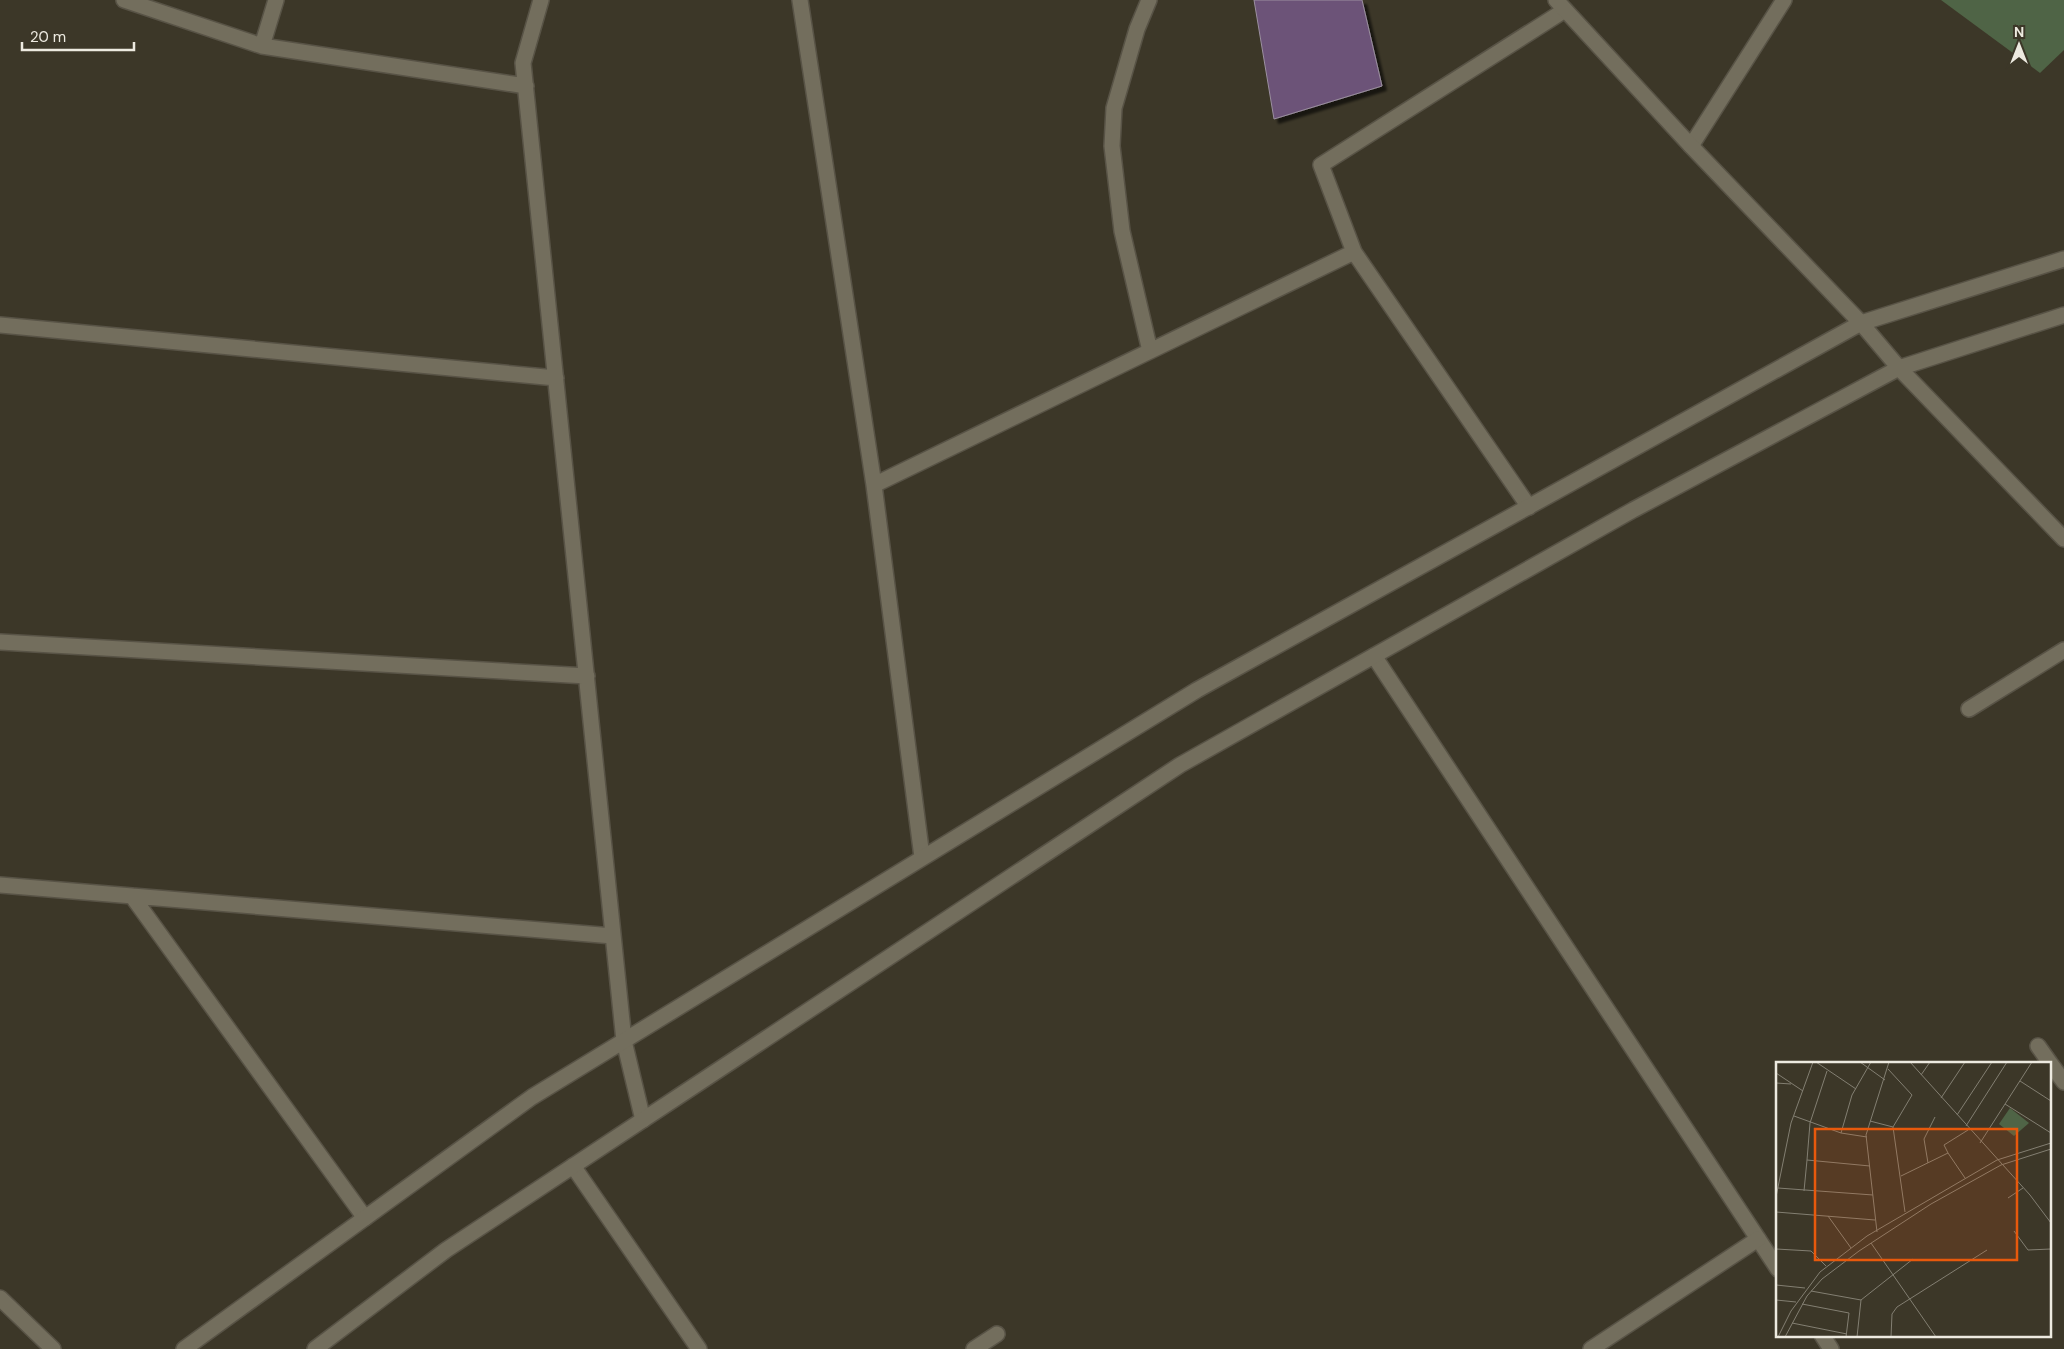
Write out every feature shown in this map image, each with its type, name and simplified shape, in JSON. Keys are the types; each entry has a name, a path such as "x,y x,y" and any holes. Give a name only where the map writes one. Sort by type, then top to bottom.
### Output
{"street":[{"path":"124,0 262,46 526,86"},
{"path":"262,46 276,0"},
{"path":"542,0 523,63 624,1041 643,1120"},
{"path":"800,0 874,485 922,857"},
{"path":"1149,0 1138,29 1114,108 1112,146 1122,231 1150,351"},
{"path":"1691,146 1784,0"},
{"path":"1529,507 1354,252 1321,165 1560,5 1691,146 1861,323 1898,368 2064,538"},
{"path":"874,485 1354,252"},
{"path":"184,1349 532,1098 1197,690 1861,323 2064,259"},
{"path":"315,1349 446,1250 1180,766 1633,510 1898,368 2064,315"},
{"path":"0,326 556,378"},
{"path":"0,642 587,676"},
{"path":"1969,709 2064,650"},
{"path":"1374,656 1776,1266"},
{"path":"0,885 613,936"},
{"path":"132,896 365,1218"},
{"path":"2038,1046 2049,1062"},
{"path":"2052,1066 2064,1082"},
{"path":"572,1166 699,1349"},
{"path":"1591,1349 1758,1239"},
{"path":"0,1298 52,1349"},
{"path":"974,1349 998,1334"},
{"path":"1823,1336 1831,1349"}],"green space":[{"path":"1941,0 2064,0 2064,50 2040,73"}],"building":[{"path":"1254,0 1362,0 1382,86 1274,119"}]}
